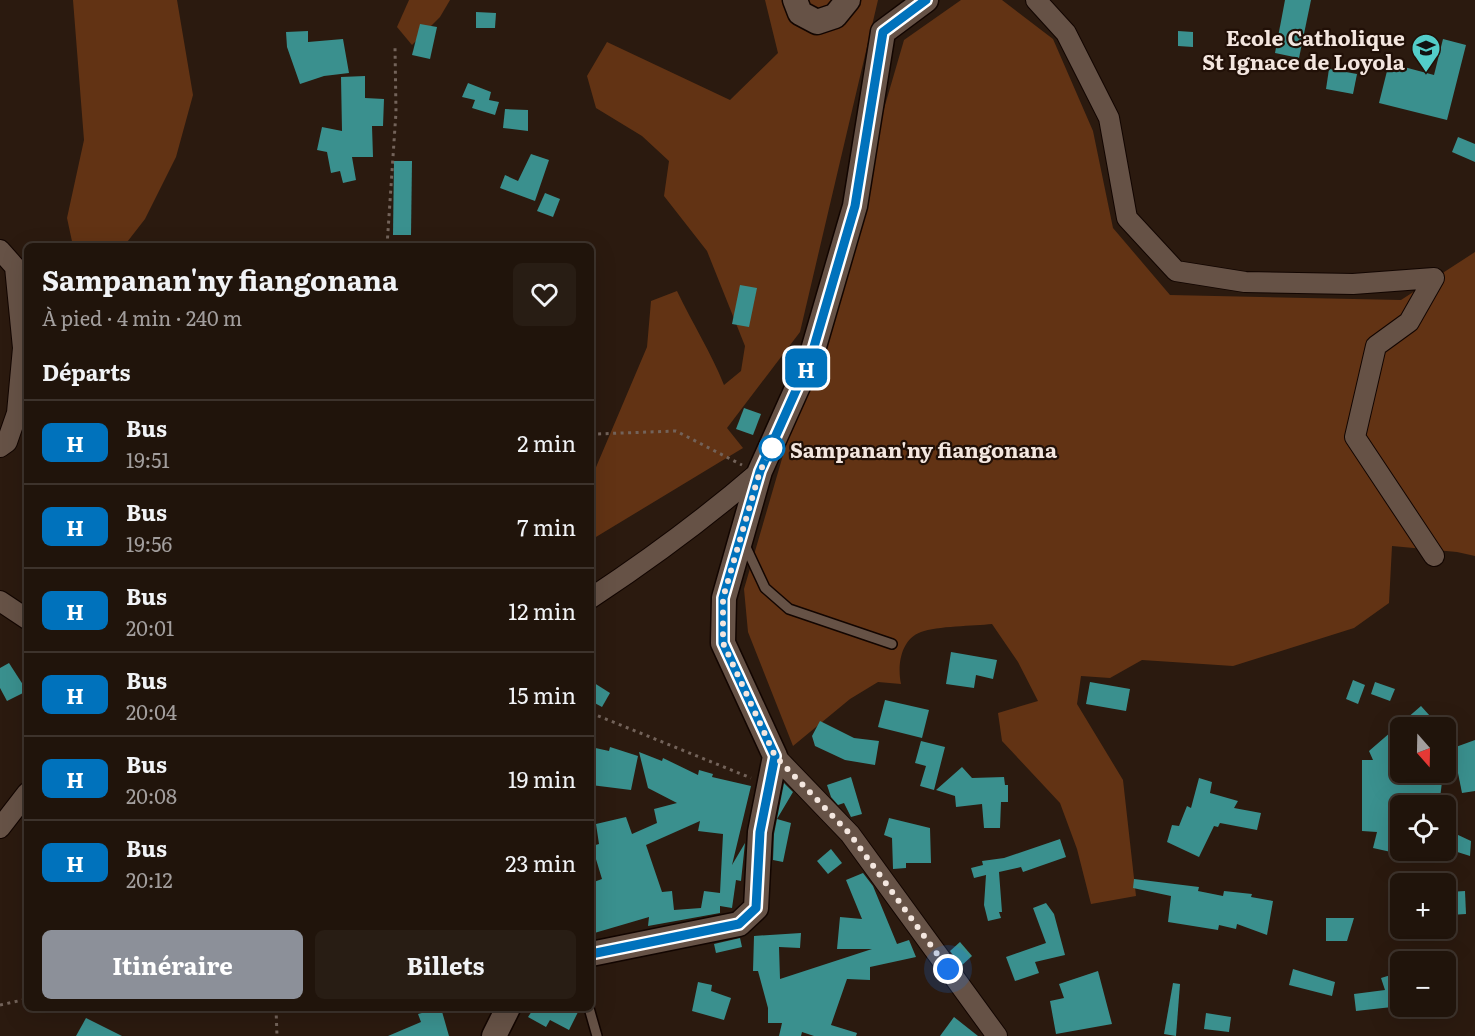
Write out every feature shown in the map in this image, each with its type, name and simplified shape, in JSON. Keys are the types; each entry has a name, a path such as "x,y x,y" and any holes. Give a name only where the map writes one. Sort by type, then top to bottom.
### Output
{"street":[{"path":"795,0 800,13 817,22 835,16 848,0"},
{"path":"926,0 883,32 855,206 811,357 760,471 723,598 723,643 775,756 850,834 997,1036"},
{"path":"1036,0 1066,33 1108,118 1127,218 1176,271 1245,282 1353,284 1434,278 1409,322 1376,346 1355,437 1434,556"},
{"path":"0,250 15,267 23,348 17,413 7,442 0,447"},
{"path":"594,596 652,557 722,504 760,471"},
{"path":"0,601 24,617"},
{"path":"594,953 739,924 756,908 760,832 775,756"},
{"path":"0,828 24,797"},
{"path":"494,1036 506,1011"}],"lane":[{"path":"742,538 765,588 789,609 892,644"},
{"path":"590,1011 597,1036"}],"path":[{"path":"387,243 396,112 394,47"},
{"path":"594,433 676,431 741,465 760,471"},
{"path":"594,714 769,785"},
{"path":"0,1005 24,1000"},
{"path":"276,1011 277,1036"}],"shaded area":[{"path":"73,0 177,0 193,95 176,157 145,219 126,243 72,243 67,218 84,140"},
{"path":"409,0 450,0 440,17 412,45 397,27"},
{"path":"765,0 878,0 800,332 727,428 743,448 594,538 594,472 647,347 651,301 677,291 724,385 741,371 745,346 707,251 664,196 669,161 642,136 596,108 587,76 607,42 730,100 778,53"},
{"path":"961,0 1002,0 1053,39 1093,131 1113,228 1170,295 1401,300 1475,252 1475,556 1457,552 1392,546 1389,603 1354,628 1233,666 1142,660 1110,678 1081,676 1077,704 1123,780 1136,896 1091,904 1077,849 1060,803 1002,741 998,713 1038,701 1018,662 992,624 936,628 914,635 905,647 900,661 901,684 878,682 850,699 793,746 748,632 744,589 904,40"}],"building":[{"path":"1285,0 1311,0 1299,58 1275,53"},
{"path":"476,12 496,13 495,28 476,28"},
{"path":"420,24 437,27 430,59 412,55"},
{"path":"308,31 308,42 343,39 349,73 324,76 300,84 287,47 286,32"},
{"path":"1178,31 1193,32 1193,47 1178,46"},
{"path":"1443,39 1466,45 1447,120 1379,103 1389,63 1434,75"},
{"path":"1329,69 1357,74 1353,94 1326,89"},
{"path":"365,76 365,98 384,99 383,126 372,126 373,157 352,157 356,180 343,183 340,171 331,173 327,152 317,150 322,127 342,131 341,77"},
{"path":"468,83 491,92 489,100 499,102 495,115 472,108 475,100 462,97"},
{"path":"505,109 528,110 528,131 503,128"},
{"path":"1458,137 1475,144 1475,162 1452,152"},
{"path":"531,154 549,160 535,201 500,188 505,175 518,181"},
{"path":"394,161 412,161 411,235 393,235"},
{"path":"545,193 560,199 553,217 537,211"},
{"path":"740,285 757,288 749,327 732,324"},
{"path":"744,408 761,414 753,435 736,429"},
{"path":"951,652 997,660 993,679 976,675 974,688 946,684"},
{"path":"9,663 24,686 24,692 7,701 0,688 0,668"},
{"path":"1353,680 1365,685 1358,704 1346,699"},
{"path":"1090,682 1130,689 1126,711 1086,704"},
{"path":"1375,682 1395,689 1390,701 1371,694"},
{"path":"594,683 610,693 602,707 594,703"},
{"path":"885,700 929,710 922,738 878,727"},
{"path":"1421,706 1430,716 1429,717 1408,717"},
{"path":"820,721 854,738 879,741 875,765 845,760 815,746 812,736"},
{"path":"1390,733 1390,783 1442,783 1440,795 1390,795 1390,852 1373,848 1377,832 1362,831 1362,760 1373,760 1369,751"},
{"path":"1475,740 1475,791 1462,793 1456,763 1456,747"},
{"path":"921,741 945,747 934,790 920,786 926,766 915,763"},
{"path":"610,747 638,756 631,790 594,785 594,748 609,751"},
{"path":"639,752 662,761 663,758 698,775 699,770 713,774 712,777 751,786 732,865 745,843 741,881 736,880 732,908 720,906 720,913 648,926 649,917 594,933 594,882 602,879 594,853 594,845 599,844 596,824 626,817 632,834 657,823 654,809 677,803 648,788","holes":["700,821 698,831 723,834 720,893 704,891 701,908 674,910 672,891 662,892 646,845"]},
{"path":"962,767 972,778 1004,777 1005,785 1008,785 1008,802 1001,802 1000,828 984,828 982,804 956,807 955,796 936,790"},
{"path":"851,777 862,814 851,817 844,803 838,805 831,797 827,785"},
{"path":"1199,778 1212,782 1210,793 1238,801 1234,808 1261,813 1257,830 1220,823 1218,827 1214,826 1199,857 1167,842 1172,825 1179,826 1187,806 1191,808"},
{"path":"784,783 793,792 777,819 791,823 783,862 773,860 774,834"},
{"path":"889,818 930,828 931,863 906,863 906,868 893,869 892,838 884,835"},
{"path":"1456,834 1471,841 1470,856 1456,852"},
{"path":"1060,839 1066,857 1023,872 1021,867 999,872 1001,918 988,921 984,905 986,875 974,878 971,868 983,865 982,861 1004,858"},
{"path":"831,849 842,863 828,874 817,861"},
{"path":"863,873 873,886 897,944 909,940 916,957 870,967 870,980 847,979 831,1025 857,1033 856,1036 814,1036 802,1032 801,1036 779,1036 782,1023 768,1023 768,1008 758,971 753,971 754,936 801,933 800,948 779,947 780,979 872,949 837,949 840,917 862,919 846,880"},
{"path":"1134,879 1199,887 1198,891 1223,896 1224,891 1252,894 1251,897 1273,901 1267,935 1237,924 1236,929 1219,925 1218,930 1168,922 1171,896 1133,888"},
{"path":"1465,891 1466,914 1456,915 1456,892"},
{"path":"1046,903 1054,914 1065,955 1035,962 1039,973 1015,981 1006,957 1046,943 1033,908"},
{"path":"1326,918 1354,918 1347,941 1326,941"},
{"path":"740,938 742,947 716,953 714,944"},
{"path":"960,942 972,956 961,966 950,951"},
{"path":"1293,969 1335,982 1332,996 1289,985"},
{"path":"1098,971 1112,1024 1056,1034 1050,1001 1064,998 1059,984"},
{"path":"1390,975 1390,1007 1356,1011 1354,994 1385,990 1381,978"},
{"path":"698,982 712,985 711,991 731,998 724,1020 692,1011"},
{"path":"1173,983 1180,984 1176,1036 1164,1034"},
{"path":"442,1011 449,1036 388,1036 421,1022 418,1014"},
{"path":"532,1011 578,1011 569,1030 550,1020 546,1027 528,1017"},
{"path":"1206,1013 1231,1017 1229,1032 1204,1029"},
{"path":"954,1017 978,1036 940,1036"},
{"path":"86,1018 122,1036 76,1036"}],"bus line":[{"name":"H","path":"594,953 739,924 756,908 760,832 775,756 723,643 723,598 751,511 760,471 811,357 855,206 883,32 926,0"}],"place":[{"name":"Ecole Catholique St Ignace de Loyola","path":"1426,74"},
{"name":"Sampanan'ny fiangonana","path":"772,448"}],"route":[{"path":"772,448 760,471 751,511 723,598 723,643 775,756 850,834 948,969"}]}
